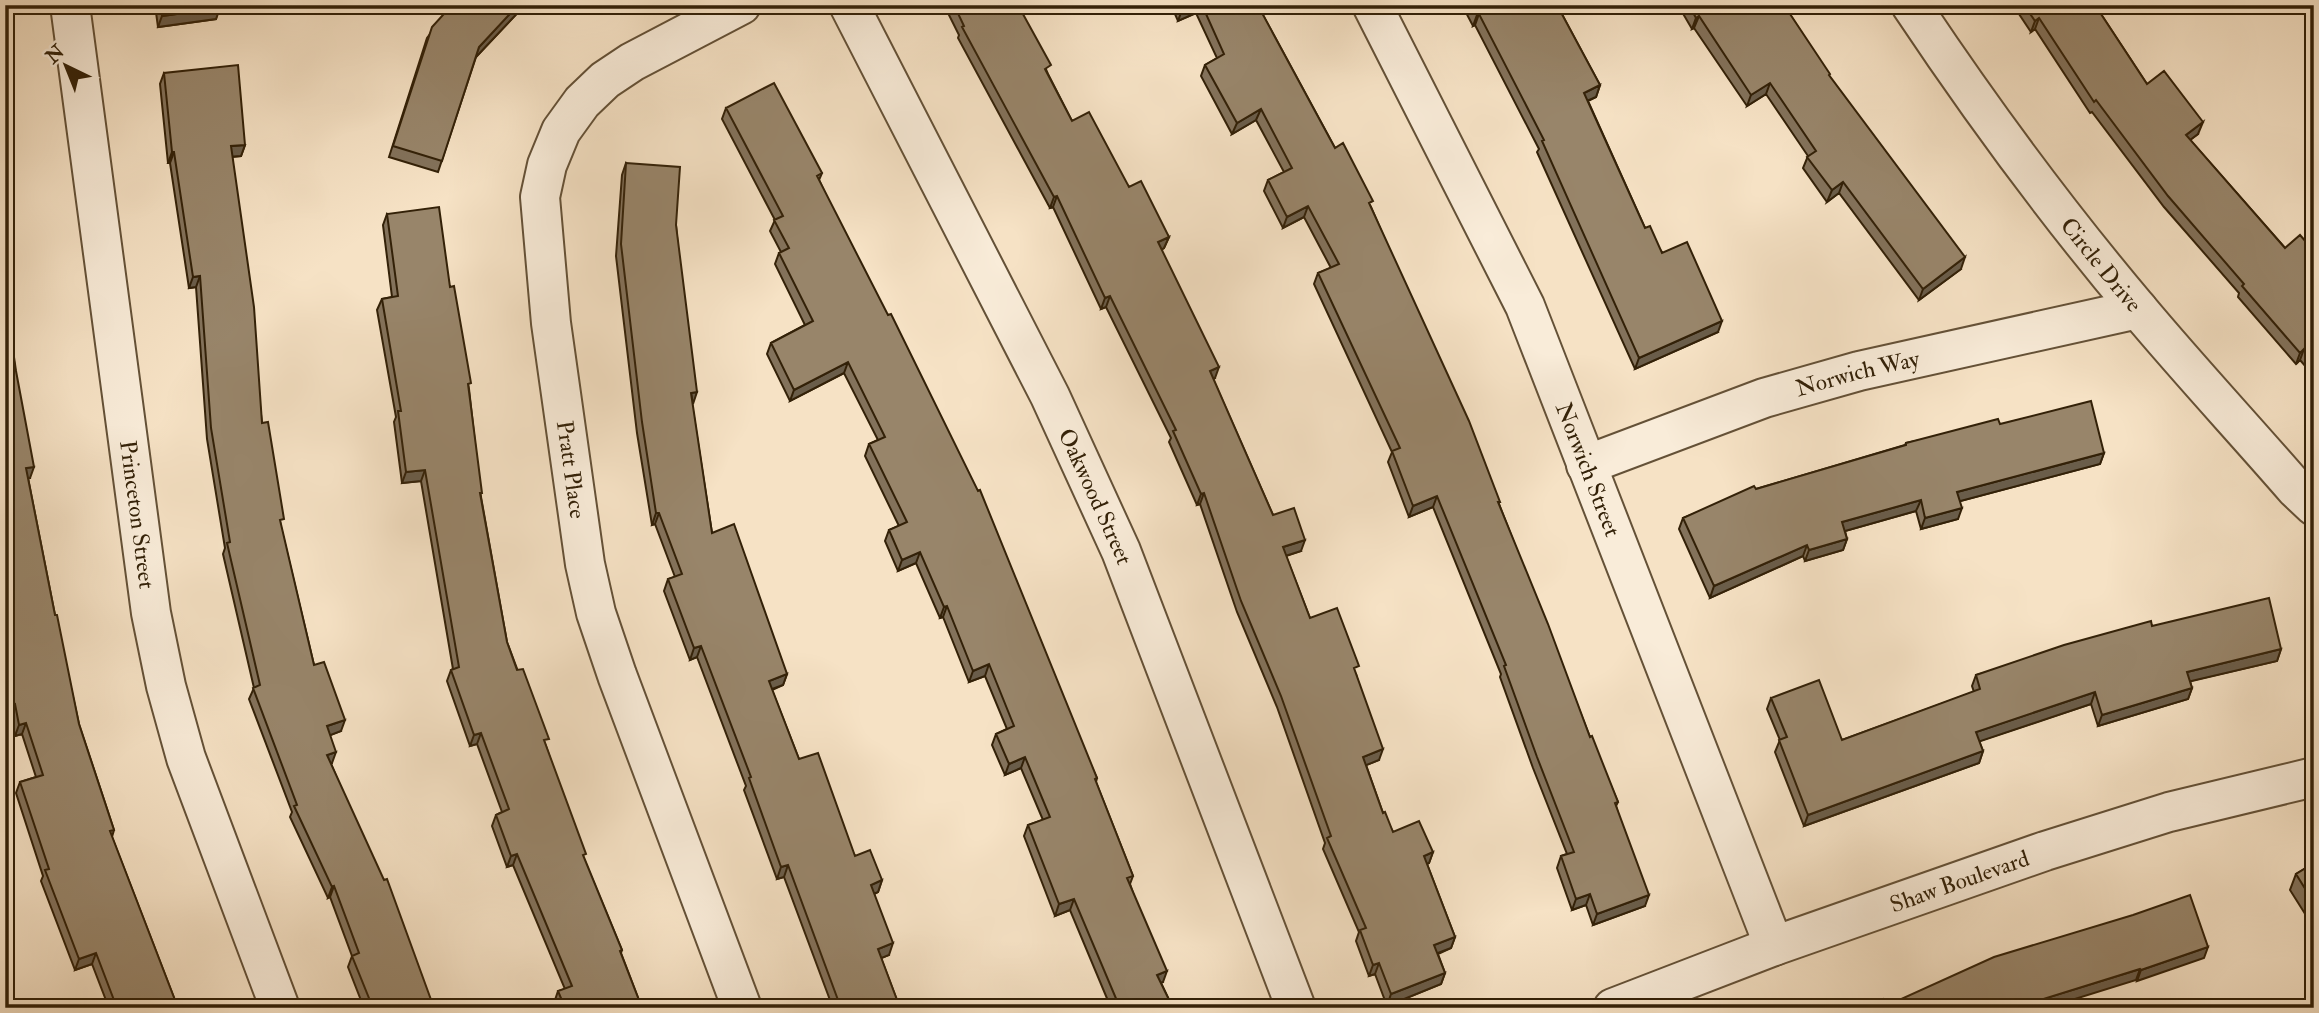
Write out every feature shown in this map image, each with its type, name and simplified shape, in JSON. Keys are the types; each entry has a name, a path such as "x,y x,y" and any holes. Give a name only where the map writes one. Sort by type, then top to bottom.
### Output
{"street":[{"name":"Princeton Street","path":"69,5 151,614 163,674 201,803 280,1008"},
{"name":"Pratt Place","path":"741,5 632,62 605,80 582,102 561,131 547,165 540,197 551,323 585,564 596,613 742,1008"},
{"name":"Oakwood Street","path":"849,5 1050,396 1121,551 1296,1008"},
{"name":"Norwich Street","path":"1372,5 1525,306 1774,946"},
{"name":"Circle Drive","path":"1911,5 1990,119 2138,309 2314,506"},
{"name":"Norwich Way","path":"1586,465 1764,398 1858,371 2138,309"},
{"name":"Shaw Boulevard","path":"1613,1008 1774,946 2045,851 2157,816 2314,776"}],"building":[{"path":"161,5 219,5 220,8 162,16"},
{"path":"452,5 518,5 479,47 442,161 393,146 432,27"},
{"path":"954,5 1018,5 1051,65 1045,69 1072,121 1089,112 1129,187 1141,181 1169,237 1158,242 1219,367 1210,371 1273,515 1294,508 1305,540 1283,547 1310,618 1337,608 1359,666 1354,668 1383,749 1363,757 1383,813 1385,812 1393,832 1419,821 1433,852 1424,856 1455,937 1434,945 1445,973 1391,994 1379,963 1373,965 1360,930 1366,928 1327,838 1331,836 1281,696 1241,601 1204,493 1201,494 1173,431 1176,430 1110,296 1105,298 1057,196 1054,197 962,27 964,26"},
{"path":"1180,5 1194,5 1182,10"},
{"path":"1202,5 1261,5 1264,12 1262,13 1335,148 1343,143 1373,201 1369,203 1469,421 1498,502 1618,802 1615,803 1649,895 1597,914 1590,894 1576,899 1561,856 1574,852 1537,757 1504,666 1506,665 1437,496 1413,506 1392,451 1400,448 1318,273 1339,264 1308,206 1287,217 1268,180 1292,168 1261,109 1237,123 1205,65 1224,54"},
{"path":"1472,5 1557,5 1600,85 1584,93 1645,228 1650,226 1662,253 1687,242 1722,321 1639,358 1542,141 1544,140"},
{"path":"1689,5 1784,5 1829,75 1965,257 1923,289 1843,182 1832,190 1807,157 1816,151 1770,83 1751,95"},
{"path":"2024,5 2095,5 2147,84 2164,71 2203,122 2186,135 2285,248 2300,235 2314,251 2314,360 2304,349 2300,353 2168,196 2096,100 2094,102 2039,18 2035,21"},
{"path":"238,65 245,145 231,146 254,307 262,423 268,422 284,519 280,520 314,665 324,662 345,720 327,726 336,752 327,755 384,880 387,879 434,1008 373,1008 352,956 359,953 334,886 332,887 294,806 297,805 253,688 260,685 227,543 230,542 211,428 200,276 193,277 172,152 164,73"},
{"path":"774,83 822,173 817,176 888,315 891,314 978,491 980,490 1097,778 1095,779 1133,876 1127,878 1167,971 1157,975 1173,1008 1120,1008 1074,899 1059,904 1028,825 1050,817 1025,757 1009,764 996,734 1014,726 989,664 973,671 947,606 944,607 920,552 902,560 889,530 907,522 869,444 885,437 848,362 794,390 771,343 813,321 779,253 789,248 774,220 783,216 726,108"},
{"path":"626,163 680,167 676,225 697,392 691,393 712,533 734,524 787,674 769,681 799,759 818,753 855,856 870,850 882,880 871,885 893,943 878,949 900,1008 841,1008 788,865 781,867 749,778 751,777 701,646 694,648 668,579 682,574 659,513 656,513 642,422 621,244"},
{"path":"439,207 450,287 454,286 471,383 468,384 480,493 507,642 517,670 523,669 549,739 544,740 586,854 583,855 622,950 620,951 642,1008 565,1008 558,991 572,986 517,854 511,856 496,815 509,809 481,733 474,735 451,670 459,667 425,470 406,472 398,411 401,411 382,299 398,296 387,214"},
{"path":"5,295 34,467 26,468 79,724 114,830 110,831 178,1008 117,1008 96,953 79,959 45,870 49,869 20,782 43,775 26,723 19,725 15,704 5,706"},
{"path":"2091,401 2104,453 1957,492 1962,508 1925,518 1921,500 1842,522 1847,539 1809,550 1807,545 1714,586 1683,518 1754,486 1756,489 1906,443 1998,419 2000,424"},
{"path":"2269,598 2281,649 2187,672 2192,688 2102,715 2095,692 1976,732 1983,751 1808,815 1779,740 1787,737 1771,698 1819,680 1842,740 1980,689 1976,675 2064,645 2151,621 2152,626"},
{"path":"2314,863 2314,903 2296,874"},
{"path":"2190,895 2208,947 2024,1005 2025,1008 1864,1008 1883,999 1886,1006 1994,957"},
{"path":"449,1003 451,1008 437,1008"}]}
